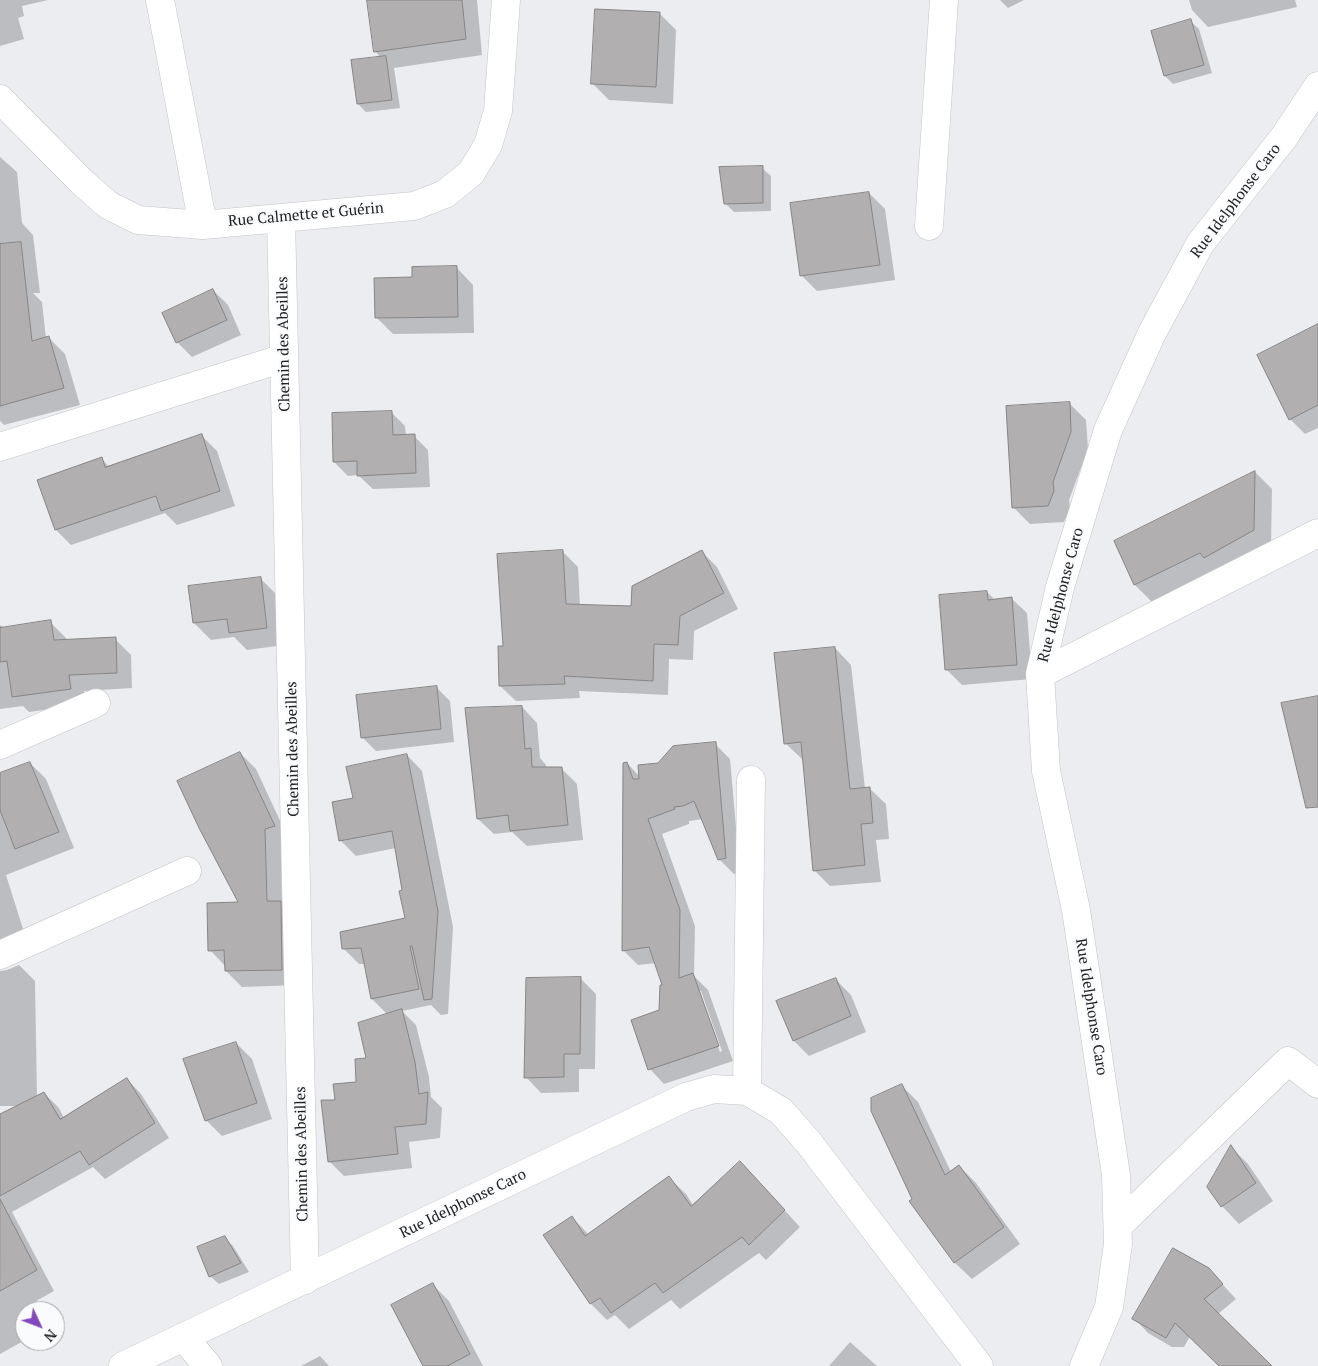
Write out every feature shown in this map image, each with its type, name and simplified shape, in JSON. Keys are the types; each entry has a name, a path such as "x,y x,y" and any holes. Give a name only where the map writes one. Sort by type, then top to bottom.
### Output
{"street":[{"path":"160,0 203,224"},
{"name":"Rue Calmette et Guérin","path":"0,98 82,182 108,205 138,220 203,224 414,206 445,194 471,173 488,145 498,110 506,0"},
{"path":"929,226 944,0"},
{"name":"Rue Idelphonse Caro","path":"1084,1366 1109,1306 1118,1244 1116,1175 1076,910 1046,770 1040,674 1060,587 1108,430 1152,333 1200,244 1284,137 1318,86"},
{"name":"Chemin des Abeilles","path":"281,218 305,1280"},
{"path":"0,447 284,358"},
{"path":"1040,674 1318,534"},
{"path":"0,745 96,704"},
{"path":"747,1091 751,780"},
{"path":"0,955 187,871"},
{"path":"1118,1226 1288,1061 1318,1084"},
{"name":"Rue Idelphonse Caro","path":"122,1366 686,1097 714,1089 747,1091 781,1111 809,1143 979,1366"},
{"path":"184,1338 208,1366"}],"building":[{"path":"367,0 462,0 466,39 374,52"},
{"path":"595,9 660,12 656,87 591,84"},
{"path":"1191,19 1204,65 1164,76 1151,31"},
{"path":"386,56 392,100 357,104 351,60"},
{"path":"763,166 763,203 724,204 719,167"},
{"path":"869,192 880,265 800,276 790,203"},
{"path":"21,242 32,341 49,336 64,388 0,406 0,244"},
{"path":"457,266 458,317 375,318 374,278 412,277 412,267"},
{"path":"213,289 227,320 176,343 162,313"},
{"path":"1318,324 1318,405 1289,420 1257,355"},
{"path":"1070,402 1071,432 1053,482 1054,491 1048,506 1012,508 1006,406"},
{"path":"392,411 393,435 415,434 416,473 357,476 357,461 333,462 332,413"},
{"path":"202,434 220,491 161,511 156,496 55,530 37,480 102,457 105,467"},
{"path":"1255,471 1254,530 1204,558 1200,553 1134,585 1114,541"},
{"path":"563,550 566,604 631,606 632,586 702,550 724,593 680,616 678,645 654,644 653,681 564,676 565,684 499,686 498,646 503,646 497,554"},
{"path":"261,577 267,628 229,633 227,619 193,623 188,586"},
{"path":"987,591 988,600 1012,597 1017,665 945,670 939,595"},
{"path":"51,620 54,640 116,637 117,673 69,675 71,689 12,697 7,661 0,662 0,628"},
{"path":"835,647 850,789 870,787 873,823 861,824 865,865 813,871 801,742 784,744 774,653"},
{"path":"437,686 441,729 361,738 356,695"},
{"path":"1318,696 1318,807 1306,808 1281,703"},
{"path":"522,706 525,749 531,748 532,767 562,767 568,825 510,831 508,815 477,819 465,708"},
{"path":"716,742 726,858 718,860 694,801 683,806 674,807 675,809 648,819 680,910 679,978 693,973 719,1046 648,1070 631,1020 659,1010 660,985 662,985 649,947 622,951 623,763 627,762 633,779 639,779 638,765 658,763 673,746"},
{"path":"240,752 275,826 265,829 267,901 281,901 282,970 225,971 224,950 208,951 207,903 238,902 199,828 177,781"},
{"path":"407,754 438,911 432,999 424,1000 412,946 410,946 419,989 371,999 361,948 342,949 340,932 405,918 399,891 402,890 392,831 339,841 332,802 353,798 346,767"},
{"path":"30,762 59,832 15,849 0,810 0,773"},
{"path":"581,977 580,1054 564,1054 564,1077 524,1078 526,978"},
{"path":"836,978 851,1016 793,1041 776,1001"},
{"path":"402,1009 415,1062 419,1094 428,1092 426,1124 395,1127 398,1154 328,1162 321,1100 335,1100 333,1084 356,1082 355,1059 366,1058 358,1023"},
{"path":"236,1042 257,1103 205,1121 183,1059"},
{"path":"127,1078 155,1123 89,1165 80,1151 0,1196 0,1114 44,1092 60,1119"},
{"path":"902,1084 945,1175 959,1165 1004,1227 954,1263 909,1201 912,1199 871,1111 871,1098"},
{"path":"1231,1145 1256,1183 1221,1207 1207,1187"},
{"path":"740,1161 785,1210 749,1245 742,1237 663,1293 655,1283 611,1313 600,1298 590,1304 543,1235 572,1216 585,1236 669,1176 691,1206"},
{"path":"0,1199 37,1270 0,1291"},
{"path":"225,1236 241,1263 209,1277 197,1247"},
{"path":"1173,1248 1209,1268 1223,1284 1204,1299 1272,1366 1219,1366 1175,1323 1166,1338 1132,1319"},
{"path":"433,1283 470,1354 447,1366 423,1366 391,1305"}]}
